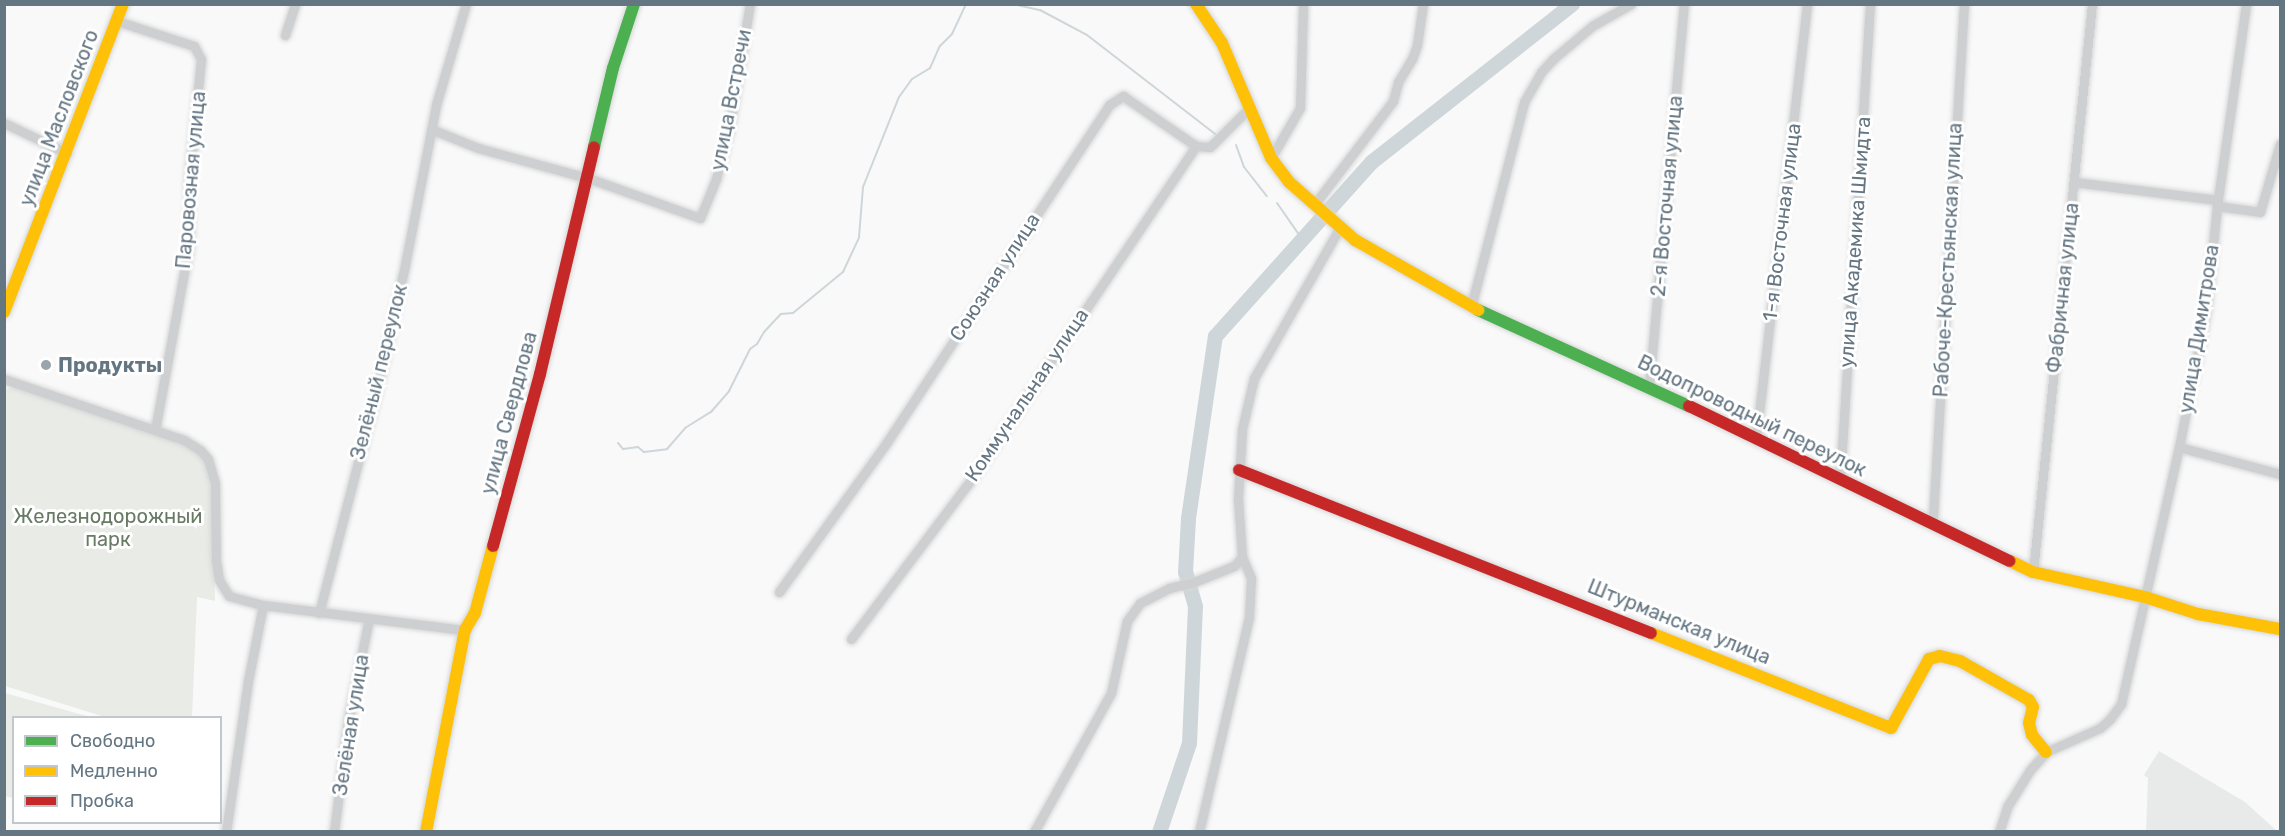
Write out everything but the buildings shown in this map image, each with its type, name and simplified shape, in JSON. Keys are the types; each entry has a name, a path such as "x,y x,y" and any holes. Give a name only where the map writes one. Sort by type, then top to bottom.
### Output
{"street":[{"name":"улица Масловского","path":"4,312 123,4"},
{"path":"285,35 295,4"},
{"name":"Зелёный переулок","path":"319,613 376,393 405,265 431,129 466,4"},
{"name":"улица Свердлова","path":"426,831 465,630 475,613 540,374 613,68 634,4"},
{"name":"улица Встречи","path":"588,178 700,218 716,179 729,128 750,4"},
{"name":"Водопроводный переулок","path":"1196,4 1222,43 1271,158 1289,182 1354,240 1471,307 1649,387 1840,480 1931,519 2033,572 2145,597 2198,614 2280,629"},
{"path":"1271,158 1300,108 1303,4"},
{"path":"1314,205 1393,101 1398,81 1415,52 1423,4"},
{"path":"1471,307 1524,102 1541,72 1592,26 1631,4"},
{"name":"2-я Восточная улица","path":"1649,387 1684,4"},
{"name":"1-я Восточная улица","path":"1756,439 1808,4"},
{"name":"улица Академика Шмидта","path":"1840,480 1870,4"},
{"name":"Рабоче-Крестьянская улица","path":"1931,519 1964,4"},
{"name":"Фабричная улица","path":"2033,572 2092,4"},
{"name":"улица Димитрова","path":"2046,752 2100,728 2121,704 2179,447 2206,311 2218,203 2246,4"},
{"name":"Паровозная улица","path":"117,21 194,46 201,59 189,182 189,244 155,430"},
{"name":"Союзная улица","path":"779,592 887,442 1109,105 1123,96 1196,147"},
{"path":"1196,147 1210,147 1250,107"},
{"path":"4,123 67,153"},
{"path":"431,129 478,148 588,178"},
{"path":"2074,182 2218,203 2260,212 2280,144"},
{"name":"Коммунальная улица","path":"851,639 968,484 1196,147"},
{"path":"1198,831 1248,617 1251,578 1242,557 1238,499 1242,429 1254,378 1340,228"},
{"path":"4,379 184,440 201,450 208,459 215,484 219,580 229,596 263,605 465,630"},
{"path":"2179,447 2280,474"},
{"name":"Штурманская улица","path":"1239,470 1891,728 1920,671 1929,659 1940,656 1960,661 2029,700 2033,707 2029,723 2032,735 2046,752"},
{"path":"1034,831 1111,693 1127,621 1140,603 1169,588 1234,566 1242,557"},
{"path":"226,831 248,681 263,605"},
{"name":"Зелёная улица","path":"334,831 348,721 369,619"},
{"path":"1999,831 2007,807 2030,770 2046,752"}],"shaded area":[{"path":"2159,751 2245,802 2277,831 2146,831 2148,778 2144,775"}],"green space":[{"name":"Железнодорожный парк","path":"14,387 182,443 196,451 206,463 212,496 215,601 197,597 192,716 102,716 5,686 4,390"},
{"path":"5,693 86,716 12,716 12,798 5,796"}],"waterway":[{"path":"618,443 623,449 638,447 644,452 667,449 685,428 711,412 729,391 750,349 757,344 764,332 781,314 793,313 843,272 859,237 863,187 899,97 912,79 930,68 940,46 952,34 966,4"},
{"path":"1013,4 1040,10 1087,35 1215,134"},
{"path":"1159,832 1189,743 1195,606 1185,572 1188,518 1215,336 1371,162 1572,4"},
{"path":"1236,145 1244,167 1267,196"},
{"path":"1277,203 1300,236"}],"traffic: fast":[{"path":"594,147 613,68 634,4"},
{"path":"1478,310 1689,406"}],"traffic: slow":[{"path":"4,312 123,4"},
{"path":"1196,4 1222,43 1271,158 1289,182 1355,240 1478,310"},
{"path":"426,832 465,630 475,613 493,546"},
{"path":"2010,561 2033,572 2145,597 2198,614 2280,629"},
{"path":"1651,633 1891,728 1929,659 1940,656 1960,661 2029,700 2033,707 2029,723 2032,735 2046,752"}],"traffic: jam":[{"path":"493,546 540,374 594,147"},
{"path":"1689,406 2010,561"},
{"path":"1239,470 1651,633"}],"place":[{"name":"Продукты","path":"46,365"}]}
